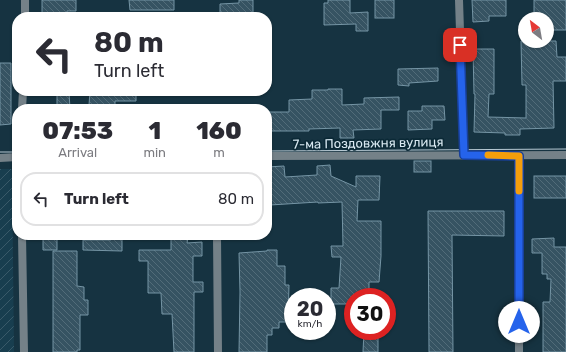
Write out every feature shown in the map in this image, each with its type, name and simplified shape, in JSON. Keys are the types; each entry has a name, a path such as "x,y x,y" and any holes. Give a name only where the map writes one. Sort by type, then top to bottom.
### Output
{"street":[{"path":"25,0 25,12"},
{"path":"459,0 464,155"},
{"name":"7-ма Поздовжня вулиця","path":"272,156 566,155"},
{"path":"519,156 519,352"},
{"path":"0,158 12,157"},
{"path":"22,240 24,352"},
{"path":"217,240 218,352"}],"shaded area":[{"path":"0,169 12,169 14,352 0,352"}],"building":[{"path":"42,0 76,0 76,11 42,12"},
{"path":"129,0 174,0 174,10 130,10"},
{"path":"239,0 253,0 253,12 220,12 220,4 239,3"},
{"path":"328,0 350,0 350,13 368,12 368,31 356,31 356,24 324,25 324,3 328,3"},
{"path":"375,0 394,0 394,18 375,18"},
{"path":"472,0 506,0 506,16 489,16 489,21 473,22"},
{"path":"534,0 566,0 566,30 554,30 554,12 534,12"},
{"path":"554,41 556,41 557,57 566,57 566,81 553,81 554,128 520,129 520,135 474,132 475,94 473,49 494,49 494,94 489,94 488,117 526,118 526,85 522,85 521,48 554,48"},
{"path":"0,63 11,63 11,124 0,125"},
{"path":"438,68 438,81 409,83 409,86 398,85 398,69"},
{"path":"342,89 342,105 364,104 364,98 399,97 399,110 381,110 381,129 353,130 354,138 340,138 340,128 309,129 309,131 272,131 272,112 289,112 289,100 312,99 312,90"},
{"path":"57,96 69,96 70,104 57,104"},
{"path":"90,96 136,96 136,101 115,101 115,104 89,104"},
{"path":"422,106 444,106 445,120 432,120 432,129 408,130 408,111 422,111"},
{"path":"414,161 431,161 431,172 414,172"},
{"path":"330,165 331,176 356,187 356,176 380,176 379,200 358,200 357,221 381,221 379,282 369,282 369,288 344,288 344,304 336,304 336,288 339,288 341,257 332,257 331,246 343,246 342,202 272,205 272,167 284,166 285,177 317,175 317,166"},
{"path":"534,176 566,176 566,198 534,198"},
{"path":"428,211 504,211 504,236 452,235 453,352 429,352"},
{"path":"554,238 554,247 566,247 566,352 543,352 543,302 550,302 551,279 547,279 547,274 542,274 542,253 532,253 532,239"},
{"path":"43,240 57,240 57,250 43,250"},
{"path":"83,240 122,240 122,251 83,250"},
{"path":"171,240 188,240 187,243 202,242 202,256 193,256 193,282 203,282 203,292 194,292 194,352 174,352 172,314 162,314 161,293 148,293 148,261 139,261 139,250 171,250"},
{"path":"277,250 277,266 285,266 285,285 289,285 289,288 284,288 284,322 279,322 279,328 272,328 272,335 267,335 267,352 239,352 239,253"},
{"path":"53,251 77,251 77,286 84,287 84,300 88,300 88,315 80,315 80,350 77,350 77,352 53,352"},
{"path":"364,340 378,340 378,352 363,352"}],"tram line":[{"path":"272,151 566,149"},
{"path":"0,152 12,152"}],"slow traffic":[{"path":"488,155 519,156 519,191"}],"route":[{"path":"460,45 464,155 519,156 519,322"}]}
